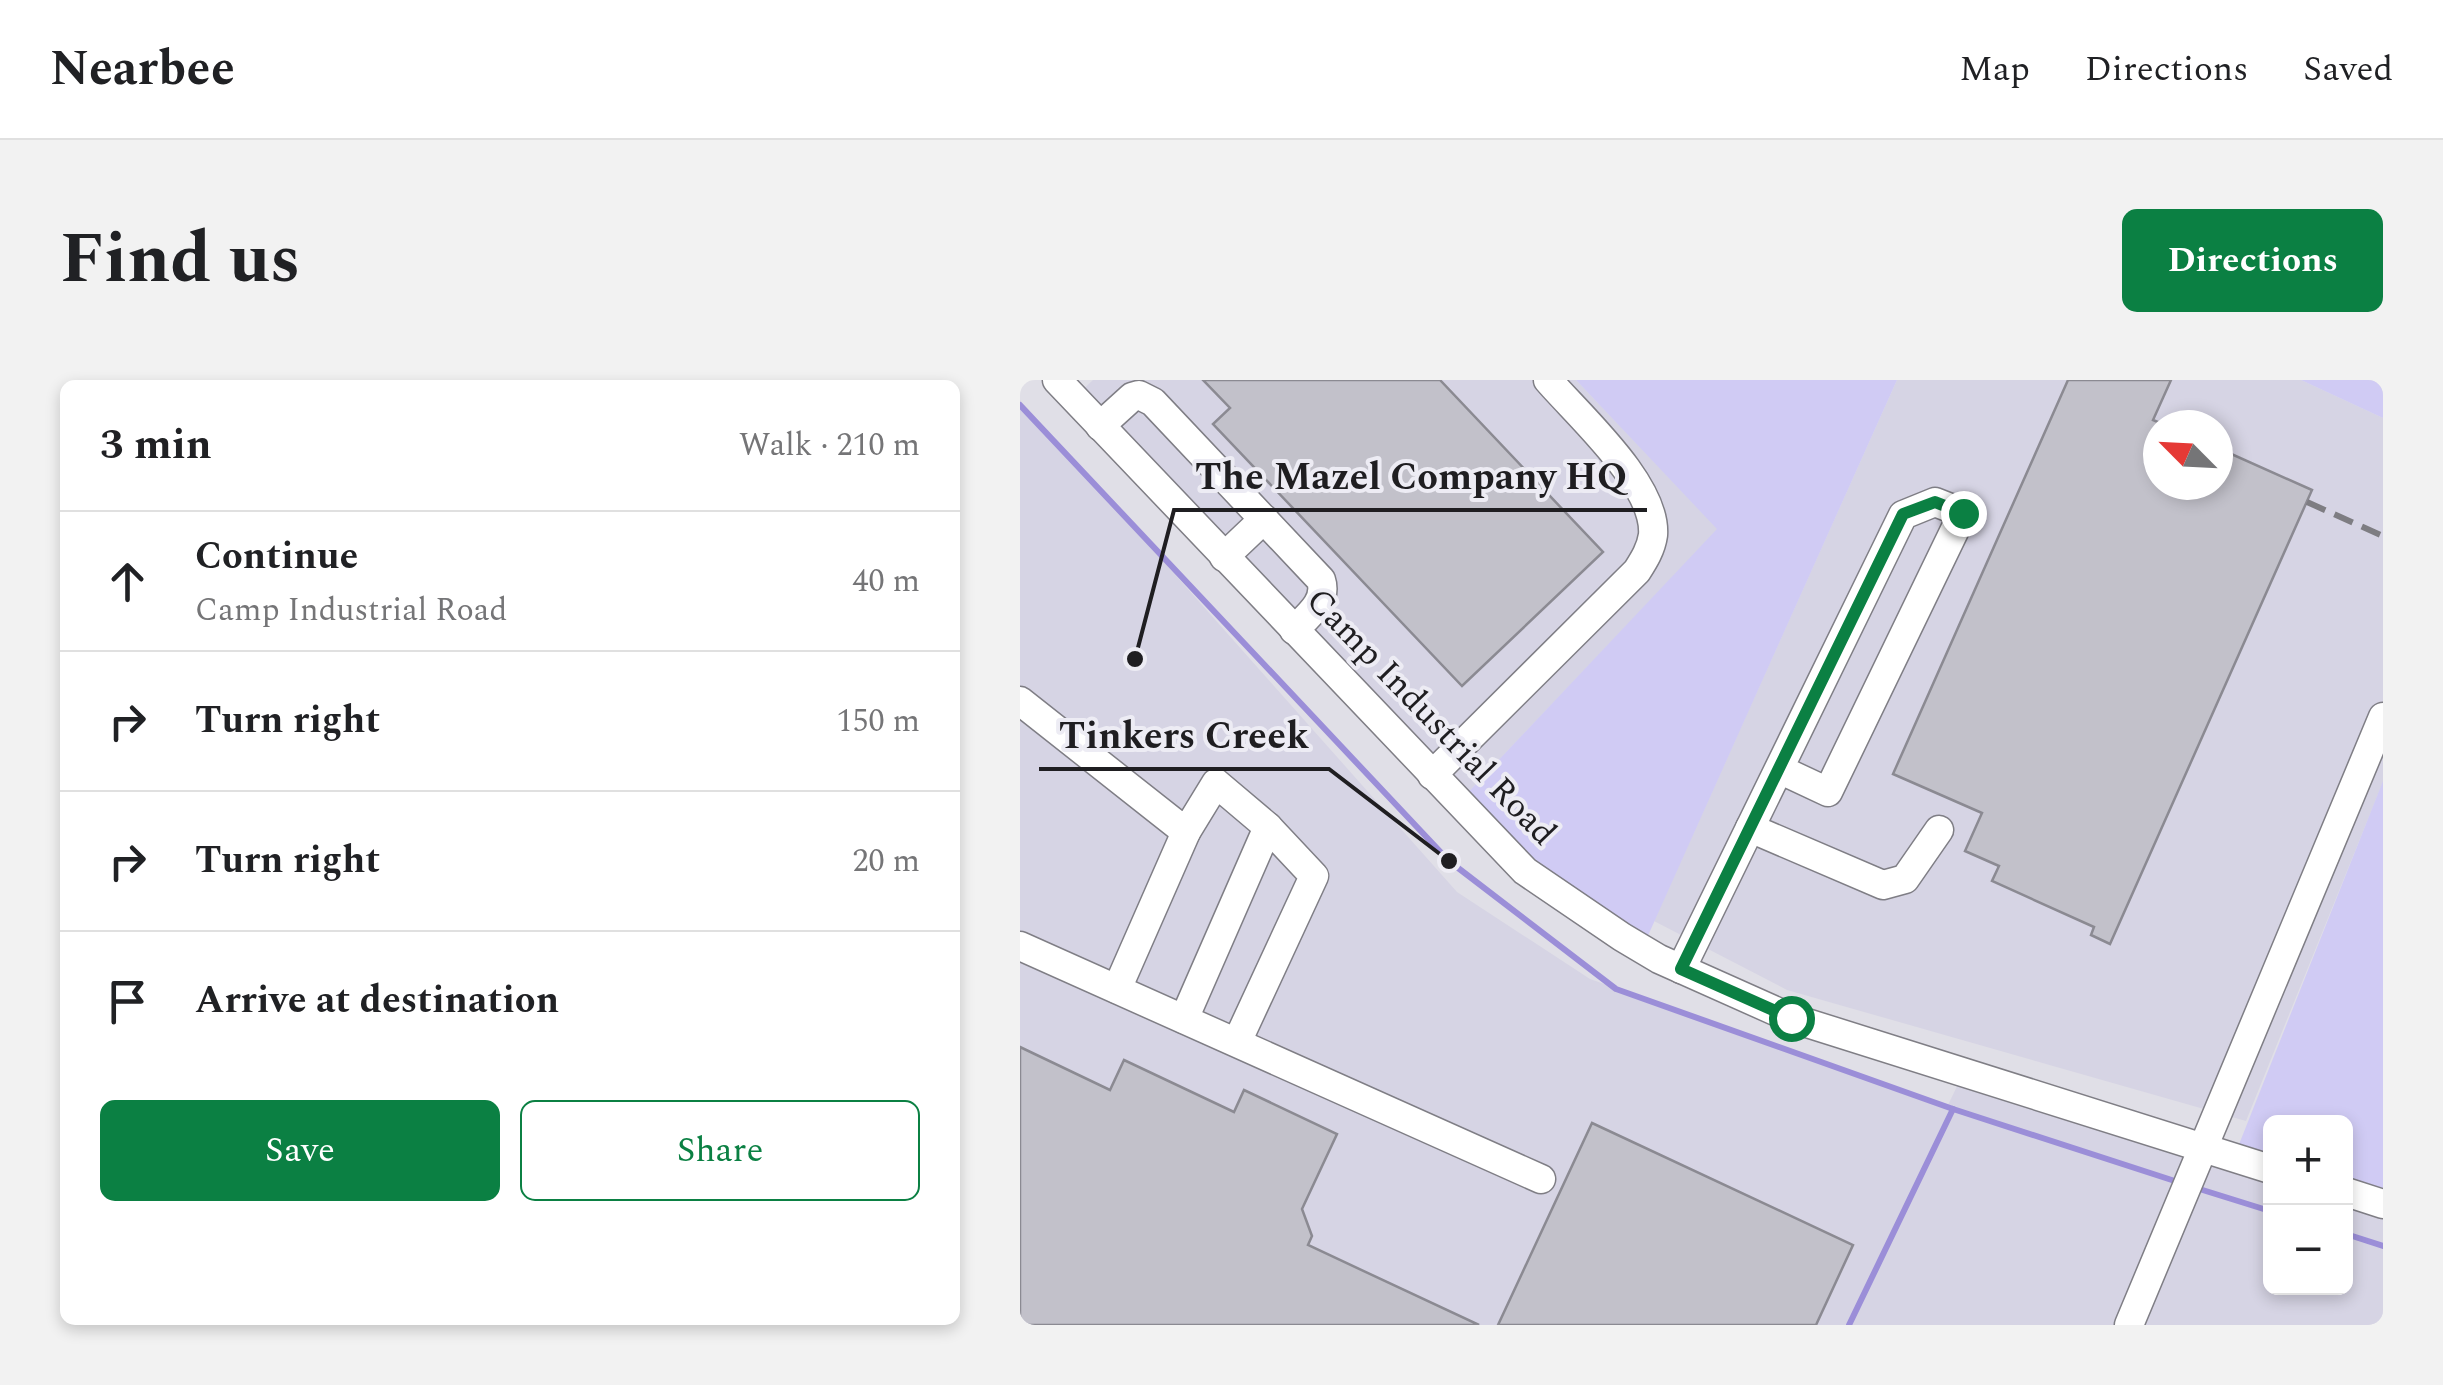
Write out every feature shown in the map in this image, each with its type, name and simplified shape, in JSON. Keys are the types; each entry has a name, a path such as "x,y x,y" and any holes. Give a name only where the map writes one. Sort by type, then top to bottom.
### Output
{"street":[{"name":"Camp Industrial Road","path":"1057,380 1525,871 1622,937 1681,969 1791,1018 2263,1167"},
{"path":"1432,776 1637,572 1648,554 1653,534 1650,510 1634,479 1548,380"},
{"path":"1100,426 1132,397 1144,396 1264,519 1324,587 1316,608 1294,630"},
{"path":"1681,969 1903,514 1935,502 1963,513 1828,792 1779,769"},
{"path":"1224,556 1264,519"},
{"path":"1020,701 1186,832"},
{"path":"2129,1325 2383,717"},
{"path":"1117,989 1186,832 1216,783 1268,827 1314,876 1237,1042"},
{"path":"1184,1019 1268,827"},
{"path":"1750,828 1883,885 1905,879 1939,830"},
{"path":"1020,946 1541,1179"},
{"path":"2353,1194 2383,1204"}],"shaded area":[{"path":"1093,380 1576,380 1718,529 1458,803 1074,398"},
{"path":"1576,380 1897,380 1642,949 1458,803 1717,529"},
{"path":"1897,380 2301,380 2383,418 2383,782 2246,1121 1787,990 1654,921"},
{"path":"2301,380 2383,380 2383,418"},
{"path":"1020,400 1457,892 1590,979 1948,1105 1964,1072 2263,1167 2263,1295 2353,1295 2353,1194 2383,1204 2383,1325 1020,1325"},
{"path":"2383,781 2383,1204 2353,1194 2353,1115 2263,1115 2263,1167 2234,1157"}],"building":[{"path":"1203,380 1440,380 1603,552 1462,686 1213,424 1230,408"},
{"path":"2068,380 2171,380 2158,410 2143,410 2143,500 2233,500 2233,455 2312,490 2110,944 2091,935 2094,927 1992,881 1999,866 1965,851 1982,813 1893,774"},
{"path":"1020,1047 1110,1090 1124,1060 1234,1112 1244,1090 1337,1134 1302,1209 1312,1236 1308,1245 1479,1325 1020,1325"},
{"path":"1592,1123 1853,1245 1816,1325 1498,1325"}],"waterway":[{"path":"1020,405 1449,861 1616,989 1953,1109 2181,1183"},
{"path":"1849,1325 1953,1109"},
{"path":"2193,1187 2263,1209"},
{"path":"2353,1236 2383,1246"}],"railway":[{"path":"2307,502 2383,536"}],"place":[{"name":"The Mazel Company HQ","path":"1135,659"},
{"name":"Tinkers Creek","path":"1449,861"}],"route":[{"path":"1791,1018 1681,969 1903,514 1935,502 1963,513"}]}
